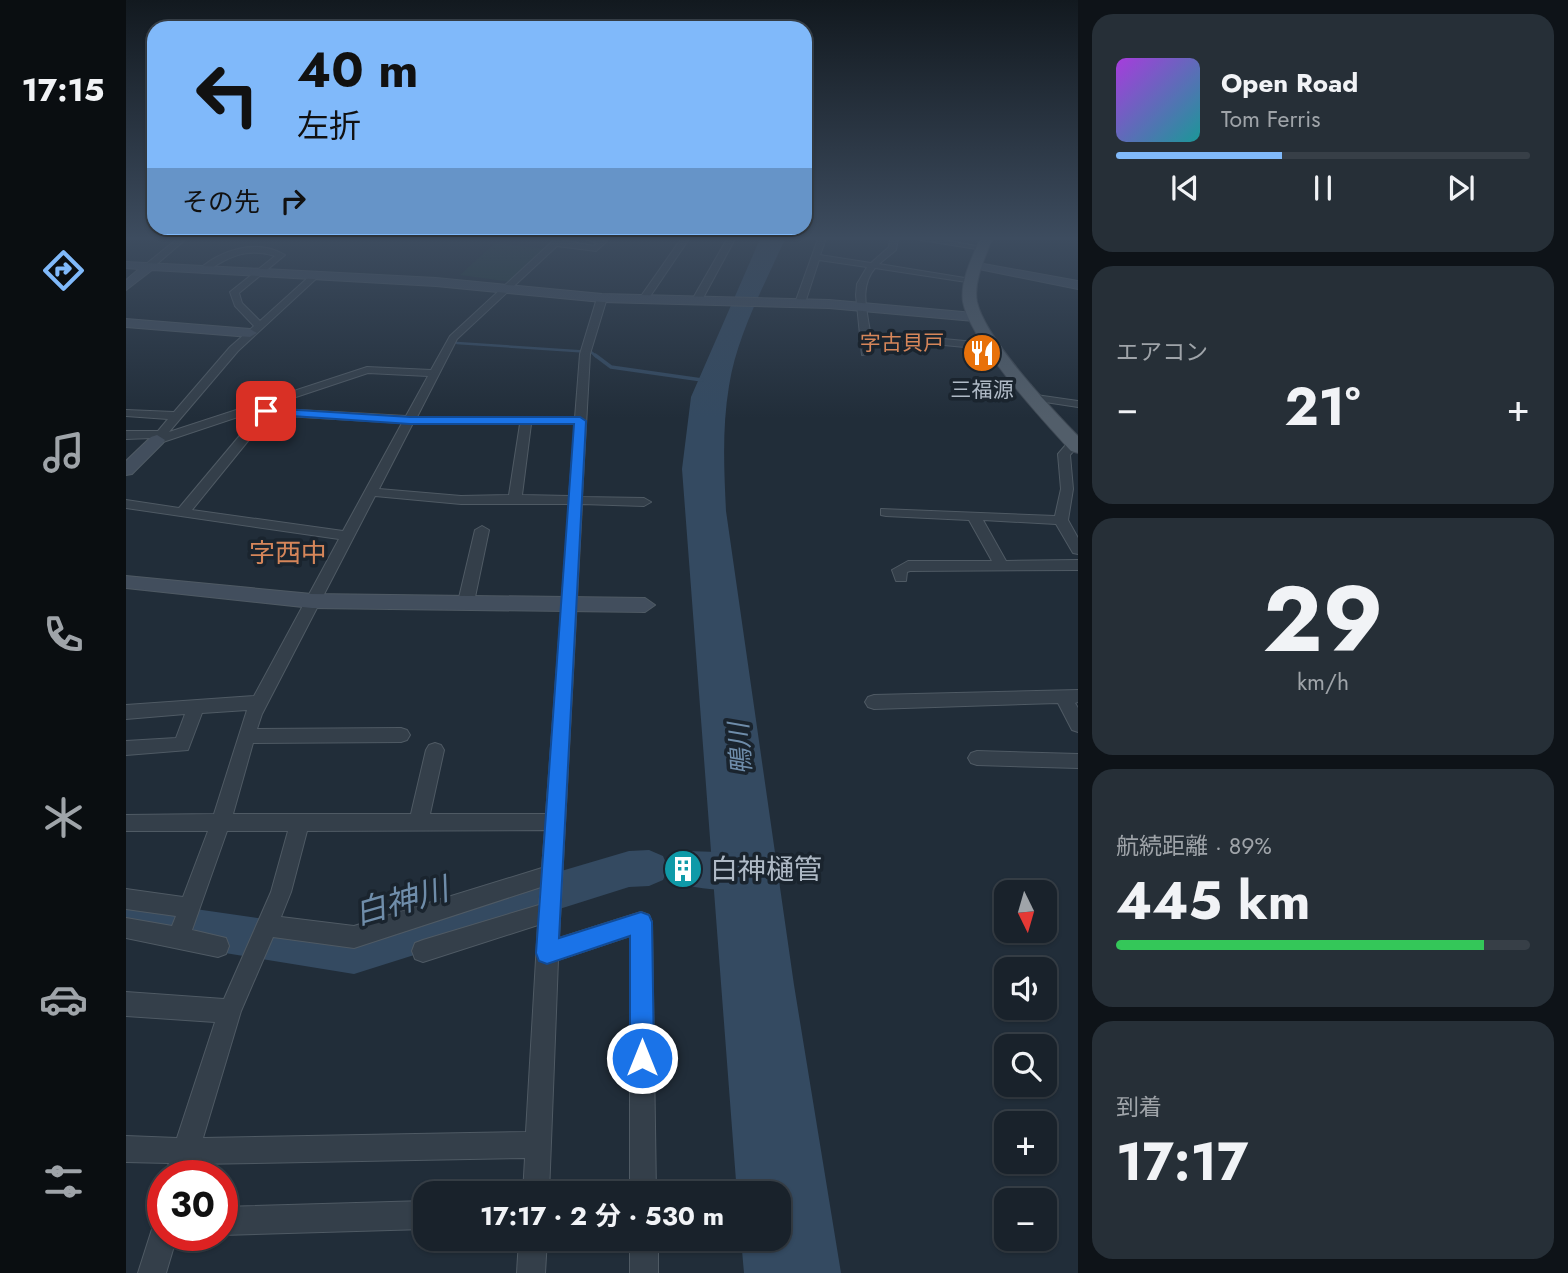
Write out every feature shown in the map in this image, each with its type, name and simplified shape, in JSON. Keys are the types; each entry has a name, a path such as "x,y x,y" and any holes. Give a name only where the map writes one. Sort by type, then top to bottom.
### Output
{"main road":[{"path":"969,298 974,317 1031,392 1076,445"}],"street":[{"path":"235,298 254,329"},
{"path":"126,470 159,437 254,329 289,298"},
{"path":"183,925 221,822 246,736 260,702 345,536 453,338 496,298"},
{"path":"537,1181 550,893 580,421 585,355 602,298"},
{"path":"619,298 793,302 974,317"},
{"path":"862,298 867,335 866,353"},
{"path":"126,323 254,329"},
{"path":"867,335 996,347"},
{"path":"126,435 159,437 367,370 434,373"},
{"path":"970,384 1031,392 1078,404"},
{"path":"182,513 266,411 410,420 580,421"},
{"path":"126,412 177,416"},
{"path":"514,499 526,421"},
{"path":"1076,445 1064,454 1067,489 1061,520 1078,550"},
{"path":"371,492 461,500 644,502"},
{"path":"126,505 345,536"},
{"path":"886,512 1061,520"},
{"path":"974,516 1002,566"},
{"path":"466,602 482,530"},
{"path":"901,578 899,570 908,566 1078,565"},
{"path":"126,582 312,601 645,605"},
{"path":"874,702 1071,697 1078,725"},
{"path":"126,712 260,702"},
{"path":"126,748 182,745 196,707"},
{"path":"246,736 401,735"},
{"path":"419,822 435,750"},
{"path":"977,758 1078,761"},
{"path":"183,1160 230,1012 281,892 300,822"},
{"path":"126,823 555,822"},
{"path":"263,935 354,937 550,893"},
{"path":"423,951 550,893"},
{"path":"126,899 183,925 218,946"},
{"path":"547,953 641,922 643,1181"},
{"path":"126,928 183,925"},
{"path":"126,1004 230,1012"},
{"path":"238,1160 538,1145"},
{"path":"126,1149 170,1160"},
{"path":"238,1221 413,1215"},
{"path":"152,1273 159,1251"},
{"path":"531,1273 532,1251"},
{"path":"644,1251 644,1273"}],"water":[{"name":"鴨川","path":"734,298 758,298 738,348 727,402 724,433 726,511 794,985 841,1273 744,1273 742,1251 791,1251 791,1181 736,1181 682,469 691,397"}],"waterway":[{"path":"457,343 591,352 597,357"},
{"path":"595,355 611,367 702,380"},
{"name":"白神川","path":"126,918 354,953 629,869 649,868"},
{"name":"白神川","path":"687,869 749,871"}],"place":[{"name":"三福源","path":"982,353"},
{"name":"白神樋管","path":"683,869"}],"district":[{"name":"字古貝戸","path":"902,343"},
{"name":"字西中","path":"288,553"}],"route":[{"path":"266,411 410,420 580,421 547,953 641,922 642,1058"}]}
